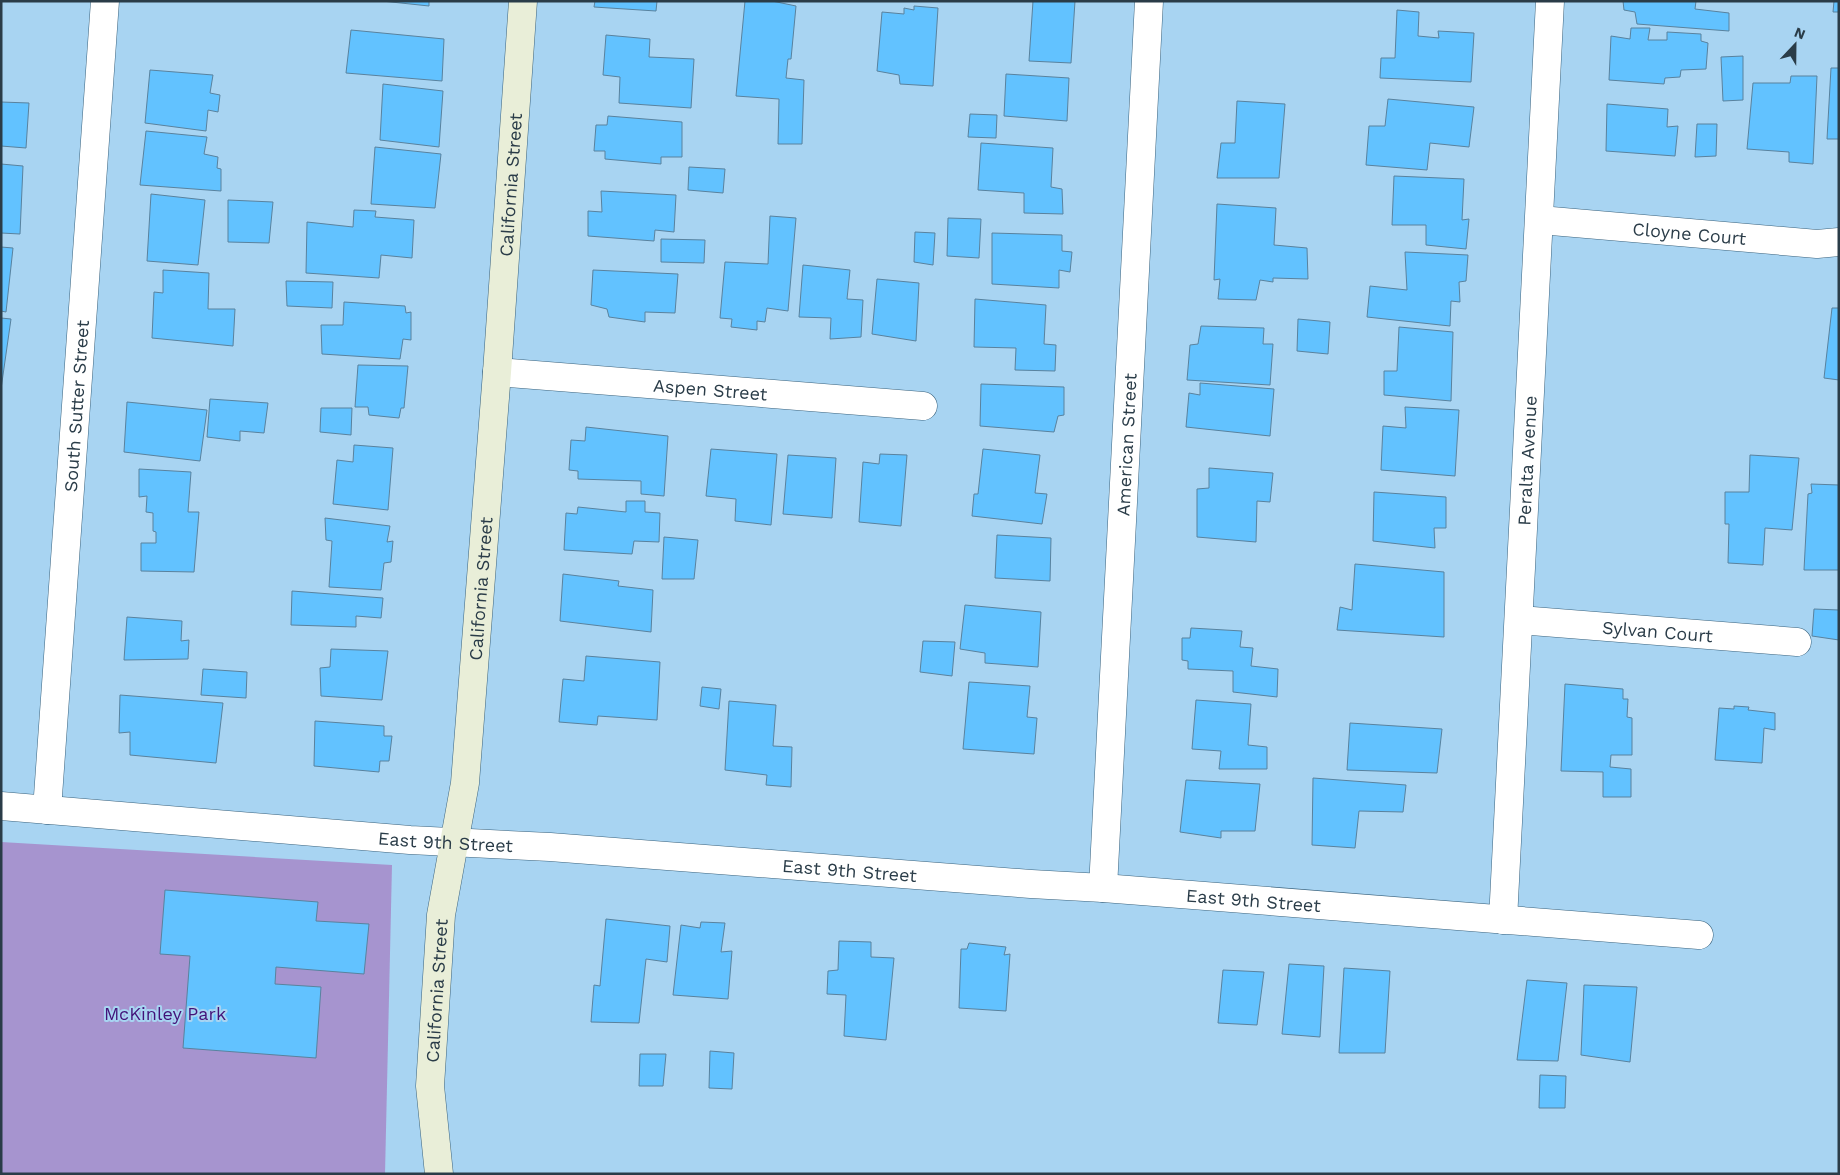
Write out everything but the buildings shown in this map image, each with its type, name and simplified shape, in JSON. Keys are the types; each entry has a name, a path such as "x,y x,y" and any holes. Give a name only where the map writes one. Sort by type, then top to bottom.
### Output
{"street":[{"name":"South Sutter Street","path":"48,810 105,1"},
{"name":"California Street","path":"440,1174 430,1086 441,916 465,782 497,372 523,1"},
{"name":"American Street","path":"1104,888 1150,1"},
{"name":"Peralta Avenue","path":"1503,920 1550,1"},
{"name":"Cloyne Court","path":"1540,220 1817,244 1839,242"},
{"name":"Aspen Street","path":"497,372 923,406"},
{"name":"Sylvan Court","path":"1519,620 1797,642"},
{"name":"East 9th Street","path":"1,806 400,839 550,847 1699,935"}],"green space":[{"name":"McKinley Park","path":"1,842 392,865 385,1174 1,1174"}]}
